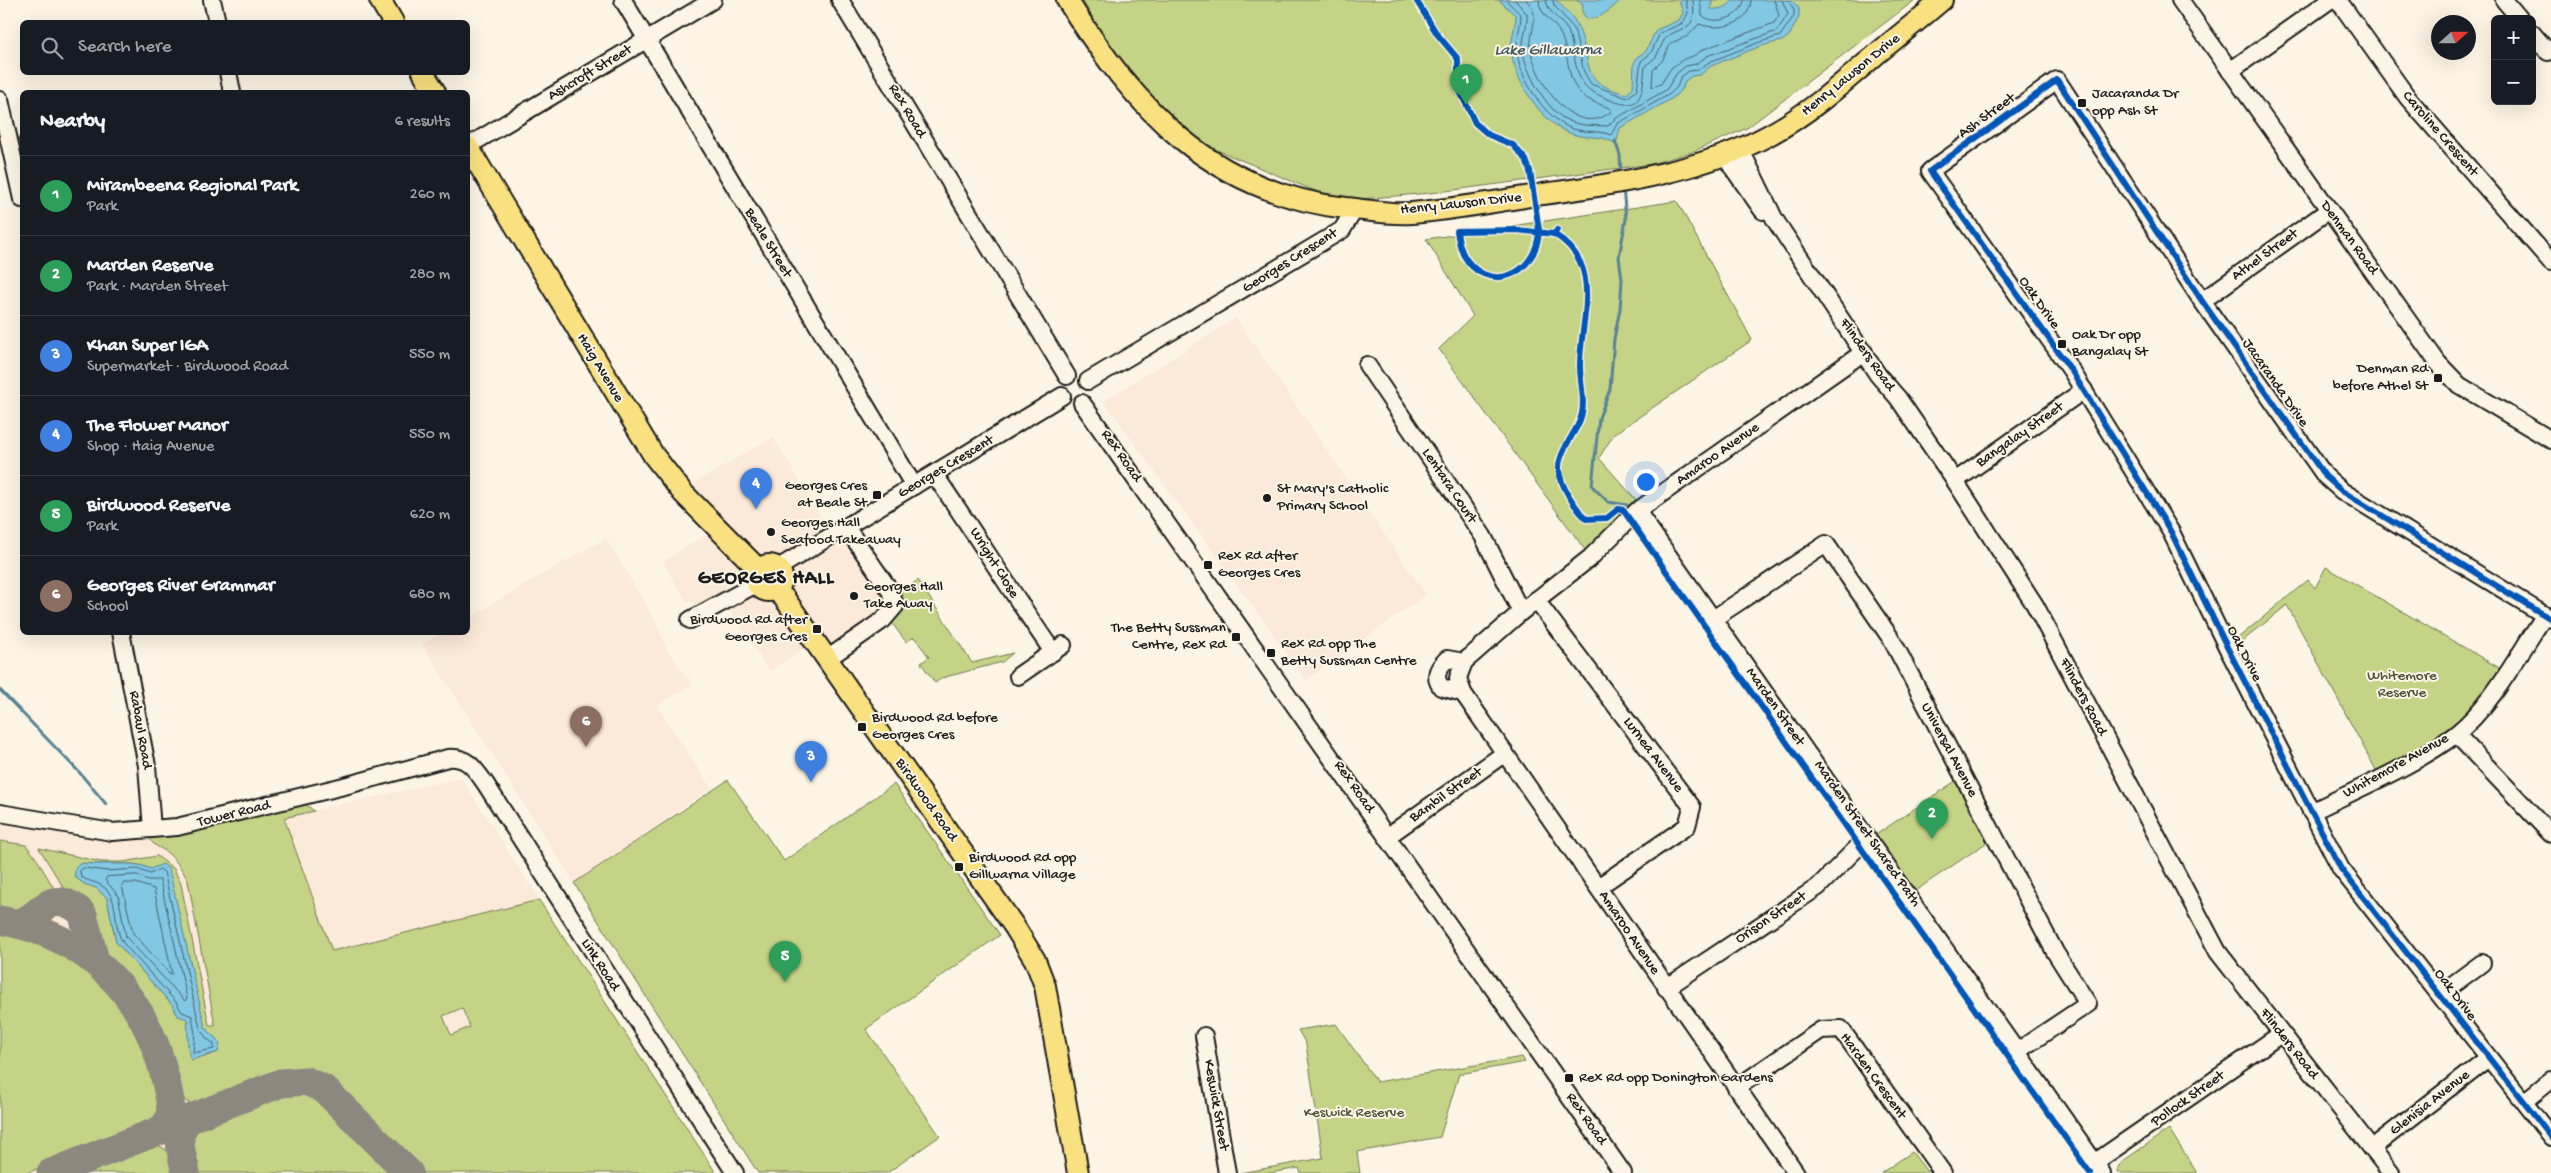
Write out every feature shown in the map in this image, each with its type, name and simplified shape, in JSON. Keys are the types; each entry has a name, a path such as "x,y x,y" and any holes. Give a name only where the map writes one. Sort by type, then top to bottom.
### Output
{"main road":[{"path":"380,0 392,20"},
{"name":"Henry Lawson Drive","path":"1067,0 1108,62 1139,101 1160,122 1194,149 1238,176 1270,189 1312,202 1355,209 1410,213 1622,183 1685,167 1731,151 1769,135 1814,108 1942,0"},
{"path":"425,75 434,90"},
{"name":"Haig Avenue","path":"470,149 654,456 683,493 767,577"},
{"name":"Birdwood Road","path":"767,577 785,599 1014,926 1035,960 1048,1003 1078,1173"}],"street":[{"path":"212,0 217,20"},
{"name":"Beale Street","path":"623,0 914,486"},
{"name":"Ashcroft Street","path":"470,145 713,0"},
{"name":"Rex Road","path":"840,0 1067,376"},
{"name":"Denman Road","path":"2180,0 2422,342 2450,376 2459,385 2551,440"},
{"path":"2230,71 2330,0"},
{"name":"Caroline Crescent","path":"2338,0 2408,98 2551,262"},
{"path":"2504,0 2517,15"},
{"path":"2536,38 2548,52 2551,50"},
{"path":"229,75 232,90"},
{"name":"Ash Street","path":"1930,171 2057,80"},
{"name":"Jacaranda Drive","path":"2057,80 2202,301 2325,476 2342,491 2548,617"},
{"path":"0,100 20,190"},
{"name":"Flinders Road","path":"1731,151 1774,220 1955,481 2035,605 2218,952 2391,1173"},
{"name":"Oak Drive","path":"1930,171 2084,390 2171,532 2228,649 2341,869 2551,1137"},
{"name":"Georges Crescent","path":"1088,381 1342,230 1355,209"},
{"name":"Athel Street","path":"2202,301 2329,210"},
{"name":"Amaroo Avenue","path":"1796,1173 1463,693 1441,687 1437,681 1438,668 1446,659 1464,662 1521,612 1590,558 1637,511 1864,352"},
{"name":"Lentara Court","path":"1367,364 1483,536 1521,612"},
{"path":"1079,374 1088,381 1089,396 1082,403 1070,404 1062,396 1060,387 1067,376 1079,374"},
{"name":"Bangalay Street","path":"1955,481 2084,390"},
{"name":"Georges Crescent","path":"690,620 767,577 1062,396"},
{"name":"Rex Road","path":"1082,403 1623,1173"},
{"name":"Wright Close","path":"934,474 974,532 1007,586 1058,648 1018,676"},
{"name":"Marden Street","path":"1637,511 2098,1168"},
{"path":"827,659 883,620 895,606 891,592 846,527"},
{"name":"Universal Avenue","path":"1713,619 1826,544 1892,640 2055,952 2088,1004 2016,1052"},
{"name":"Lurnea Avenue","path":"1536,600 1692,807 1687,826 1598,887"},
{"name":"Whitemore Avenue","path":"2311,812 2431,750 2456,734 2483,706 2548,617"},
{"name":"Rabaul Road","path":"122,635 147,766 152,829"},
{"path":"2456,734 2551,834"},
{"name":"Bambil Street","path":"1388,836 1505,753"},
{"name":"Tower Road","path":"0,813 112,832 152,829 196,823 448,758 464,760"},
{"name":"Link Road","path":"464,760 473,767 485,783 735,1173"},
{"name":"Orison Street","path":"1666,988 1818,887 1867,838"},
{"path":"2440,994 2482,964"},
{"name":"Harden Crescent","path":"1736,1088 1821,1030 1841,1029 1943,1173"},
{"name":"Pollock Street","path":"2098,1168 2281,1034"},
{"name":"Keswick Street","path":"1204,1036 1228,1173"},
{"name":"Glenisia Avenue","path":"2372,1148 2488,1058"},
{"path":"2524,1102 2551,1080"}],"shaded area":[{"name":"St Mary's Catholic Primary School","path":"1236,318 1426,595 1306,680 1104,401"},
{"path":"773,437 823,520 844,546 852,548 862,541 903,599 906,608 892,623 838,661 802,649 769,671 732,613 687,602 663,562 726,522 693,484"},
{"path":"606,538 655,620 667,650 692,684 657,706 711,788 574,883 422,644 438,635 470,635 470,617"},
{"path":"461,778 716,1173 0,1173 0,823 108,840 284,817"}],"green space":[{"path":"1082,0 1915,0 1747,128 1692,152 1651,164 1430,193 1361,199 1320,193 1200,143 1140,89 1111,48"},
{"path":"1677,201 1752,340 1614,434 1599,458 1638,502 1585,550 1439,349 1473,316 1426,239"},
{"name":"Whitemore Reserve","path":"2326,567 2501,669 2482,700 2452,728 2377,772 2287,605 2234,648 2232,643 2308,580 2315,588"},
{"path":"918,580 972,663 1013,653 1002,662 942,678 935,683 921,663 929,657 914,637 906,642 892,623 906,608 899,593"},
{"path":"728,780 784,861 894,784 1000,935 866,1029 940,1136 887,1173 758,1173 574,883"},
{"path":"1957,780 1989,841 1912,893 1874,836"},
{"path":"303,802 314,811 284,818 332,951 539,900 716,1173 422,1173 331,1083 316,1074 301,1071 284,1072 194,1106 184,1100 170,1052 155,1017 134,985 98,949 90,910 85,903 68,895 39,848 101,862 123,862 157,856 174,869 181,884 209,1025 215,1025 188,881 175,860 166,851 154,844 148,835","holes":["83,863 128,864 144,866 150,869 154,868 205,1027 216,1039 218,1052 204,1057 188,1046 190,1034 187,1018 178,1016 173,1006 116,942 107,898 96,888","462,1008 470,1027 451,1035 443,1016"]},
{"path":"0,841 26,845 38,861 56,892 24,911 0,908"},
{"path":"0,931 28,938 55,949 79,964 101,983 119,1004 135,1028 146,1054 159,1103 158,1118 155,1122 27,1173 0,1173"},
{"name":"Keswick Reserve","path":"1336,1024 1377,1082 1522,1057 1525,1062 1459,1074 1440,1137 1357,1152 1360,1173 1301,1173 1299,1168 1270,1173 1240,1173 1323,1158 1306,1044 1298,1030"},
{"path":"290,1090 302,1090 319,1097 396,1173 198,1173 192,1141 196,1128"},
{"path":"2169,1129 2197,1173 2118,1173 2118,1167 2123,1161"},
{"path":"156,1144 168,1151 174,1173 78,1173"},
{"path":"1912,1152 1928,1173 1881,1173"}],"water":[{"name":"Lake Gillawarna","path":"1499,0 1556,0 1576,23 1583,40 1590,70 1594,77 1600,84 1627,94 1633,87 1634,63 1637,57 1646,51 1656,30 1679,20 1683,13 1679,0 1712,0 1711,9 1714,9 1726,6 1732,0 1791,0 1799,8 1799,17 1789,36 1782,41 1761,46 1711,66 1700,75 1692,76 1685,81 1683,88 1673,98 1620,128 1616,144 1604,139 1572,134 1561,129 1541,112 1524,88 1513,62 1511,46 1516,16"},
{"name":"Lake Gillawarna","path":"1576,0 1621,0 1601,16 1587,19 1582,12 1583,4"},
{"path":"83,863 128,864 144,866 150,869 163,864 169,869 205,1027 220,1043 218,1052 191,1060 189,1056 187,1019 178,1016 173,1006 116,942 107,898 96,888 84,884 75,877 76,868"}],"waterway":[{"path":"1615,141 1620,155 1621,174"},
{"path":"1623,188 1626,219 1619,257 1622,279 1620,309 1614,339 1610,389 1599,418 1592,486 1608,502 1627,505"},
{"path":"0,690 79,772 106,804"}],"taxiway":[{"path":"15,923 23,922 54,902 71,905 83,915 95,961"},
{"path":"0,920 32,928 60,940 86,955 109,974 128,997 144,1022 157,1051 166,1082 171,1108 165,1126 159,1131"},
{"path":"51,1173 281,1083 306,1081 324,1089 409,1173"},
{"path":"186,1173 180,1136 182,1129 192,1118"}],"cycle path":[{"path":"1416,0 1437,34 1458,59 1458,87 1475,123 1489,135 1513,145 1526,160 1530,171 1539,230 1536,246 1529,260 1520,269 1508,275 1496,277 1484,274 1472,267 1463,254 1457,231 1517,230 1554,234 1557,230"},
{"path":"2551,619 2342,491 2325,476 2202,301 2057,80 1930,171 2071,370 2171,532 2228,649 2341,869 2551,1137"},
{"name":"Marden Street Shared Path","path":"1554,234 1570,246 1579,260 1586,292 1580,363 1583,399 1582,413 1559,463 1560,476 1569,496 1586,519 1607,518 1618,509 1623,510 2090,1173"}],"place":[{"name":"Jacaranda Dr opp Ash St","path":"2082,103"},
{"name":"Mirambeena Regional Park","path":"1466,105"},
{"name":"Oak Dr opp Bangalay St","path":"2062,344"},
{"name":"Denman Rd before Athel St","path":"2438,378"},
{"name":"Georges Cres at Beale St","path":"877,495"},
{"name":"St Mary's Catholic Primary School","path":"1267,498"},
{"name":"The Flower Manor","path":"756,509"},
{"name":"Georges Hall Seafood Takeaway","path":"771,532"},
{"name":"Rex Rd after Georges Cres","path":"1208,565"},
{"name":"Georges Hall Take Away","path":"854,596"},
{"name":"Birdwood Rd after Georges Cres","path":"817,629"},
{"name":"The Betty Sussman Centre, Rex Rd","path":"1236,637"},
{"name":"Rex Rd opp The Betty Sussman Centre","path":"1271,653"},
{"name":"Birdwood Rd before Georges Cres","path":"862,727"},
{"name":"Georges River Grammar","path":"586,747"},
{"name":"Khan Super IGA","path":"811,782"},
{"name":"Marden Reserve","path":"1932,839"},
{"name":"Birdwood Rd opp Gillwarna Village","path":"959,867"},
{"name":"Birdwood Reserve","path":"785,982"},
{"name":"Rex Rd opp Donington Gardens","path":"1569,1078"}],"district":[{"name":"GEORGES HALL","path":"766,579"}]}
